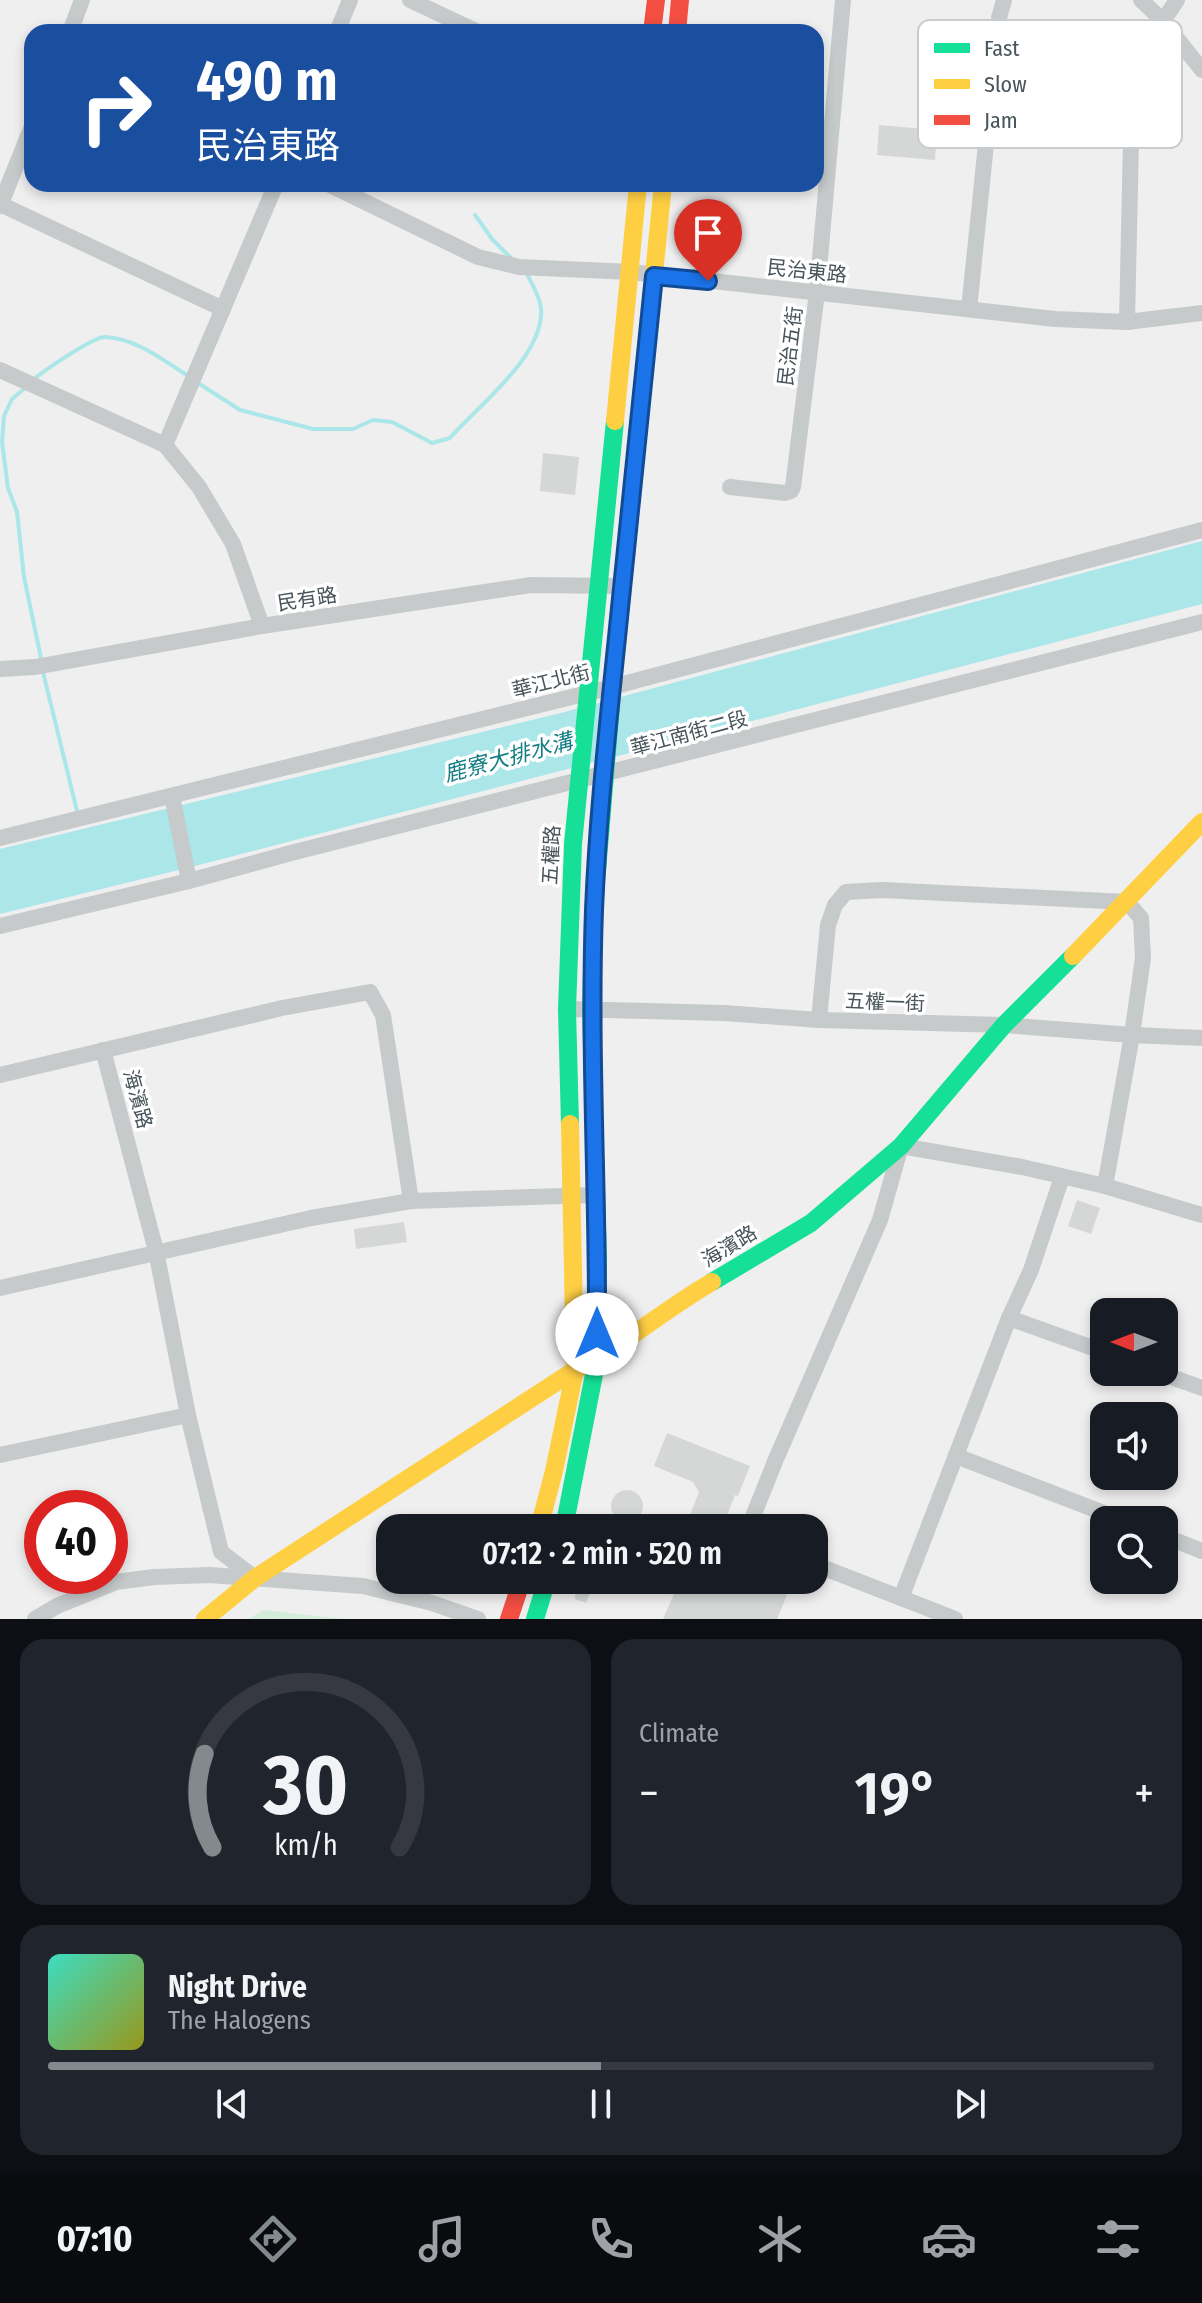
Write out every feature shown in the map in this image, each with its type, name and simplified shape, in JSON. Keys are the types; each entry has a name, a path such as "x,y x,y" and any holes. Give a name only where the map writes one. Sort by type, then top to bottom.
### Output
{"street":[{"path":"73,24 82,0"},
{"path":"340,24 350,0"},
{"path":"410,0 461,24"},
{"path":"653,24 656,0"},
{"path":"678,24 680,0"},
{"name":"民治五街","path":"730,487 785,493 793,487 817,292 843,0"},
{"path":"999,20 1004,0"},
{"path":"1141,0 1162,20"},
{"path":"1164,20 1177,0"},
{"path":"1182,45 1202,70"},
{"path":"24,146 0,205 223,309"},
{"path":"969,309 986,148"},
{"path":"1127,322 1131,148"},
{"path":"165,445 273,192"},
{"name":"民治東路","path":"344,192 478,257 519,267 631,272 1055,319 1127,322 1202,313"},
{"name":"五權路","path":"543,1514 575,1370 567,1009 573,844 637,192"},
{"path":"567,1514 597,1359 598,1260 591,1010 594,906 604,768 662,192"},
{"path":"0,370 165,445 199,487 233,544 262,626"},
{"name":"華江北街","path":"0,838 173,800 612,692 1202,530"},
{"name":"民有路","path":"0,669 35,667 262,626 531,585 622,586"},
{"name":"華江南街二段","path":"0,926 579,774 1202,622"},
{"path":"173,800 188,876"},
{"name":"海濱路","path":"205,1619 255,1578 575,1370 597,1359 676,1303 811,1223 901,1146 1004,1025 1202,822"},
{"path":"819,1020 828,925 835,905 846,892 882,890 1127,902 1141,918 1143,958 1105,1186"},
{"name":"海濱路","path":"0,1075 282,1008 370,992 383,1015 411,1201"},
{"name":"五權一街","path":"567,1009 1004,1025 1202,1038"},
{"name":"海濱路","path":"103,1050 156,1251 188,1415 221,1552 255,1578"},
{"path":"754,1514 880,1220 901,1146 1022,1167 1105,1186 1202,1215"},
{"path":"901,1598 1009,1318 1031,1270 1062,1177"},
{"path":"0,1288 311,1218 411,1201 596,1195"},
{"path":"1009,1318 1090,1347"},
{"path":"1178,1379 1202,1388"},
{"path":"0,1455 188,1415"},
{"path":"956,1456 1090,1508"},
{"path":"1178,1542 1202,1551"},
{"path":"828,1569 955,1619"},
{"path":"35,1619 57,1606 116,1582 209,1575 363,1586 432,1603 478,1619"},
{"path":"509,1619 517,1594"},
{"path":"535,1619 543,1594"}],"green space":[{"path":"264,1610 343,1619 248,1619"}],"water":[{"name":"鹿寮大排水溝","path":"1202,541 1202,604 0,914 0,849 561,713"}],"building":[{"path":"879,125 918,128 918,148 936,148 935,160 877,155"},
{"path":"543,453 579,457 575,495 540,491"},
{"path":"1077,1200 1100,1208 1091,1234 1068,1226"},
{"path":"404,1222 407,1242 356,1249 354,1229"},
{"path":"667,1433 750,1466 728,1514 690,1514 699,1492 693,1482 654,1466"},
{"path":"627,1490 641,1500 643,1506 640,1514 614,1514 611,1506 616,1495"},
{"path":"575,1594 590,1594 586,1603 575,1599"},
{"path":"674,1594 787,1595 777,1619 663,1619"}],"waterway":[{"path":"475,215 492,239 512,259"},
{"path":"198,383 240,410 313,429 353,429 373,420 392,422 432,443 450,438 508,378 533,344 541,308 527,274"},
{"path":"34,379 80,348 105,337 139,346 191,378"},
{"path":"25,388 12,399 4,416 2,442 42,663"},
{"path":"43,672 78,815"}],"traffic: fast":[{"path":"570,1124 567,1009 573,844 615,421"},
{"path":"567,1514 597,1359 598,1260 591,1010 594,906 611,704"},
{"path":"712,1282 811,1223 901,1146 1004,1025 1073,956"},
{"path":"535,1619 543,1594"}],"traffic: slow":[{"path":"615,421 637,192"},
{"path":"611,704 662,192"},
{"path":"1073,956 1202,822"},
{"path":"543,1514 575,1370 570,1124"},
{"path":"205,1619 255,1578 712,1282"}],"traffic: jam":[{"path":"653,24 656,0"},
{"path":"678,24 680,0"},
{"path":"509,1619 517,1594"}],"route":[{"path":"597,1334 591,1010 594,906 641,391 654,276 708,281"}]}
